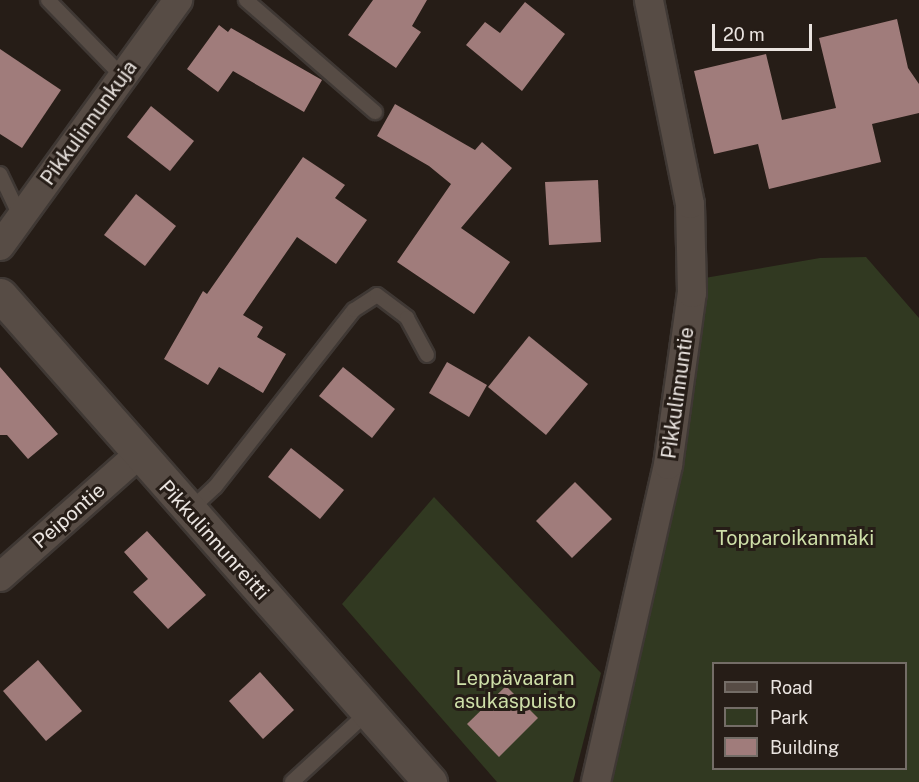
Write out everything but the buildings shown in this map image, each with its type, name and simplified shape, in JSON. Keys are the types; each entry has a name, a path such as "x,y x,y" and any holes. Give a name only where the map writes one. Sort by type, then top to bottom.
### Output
{"street":[{"name":"Pikkulinnunkuja","path":"0,246 178,0"},
{"name":"Pikkulinnuntie","path":"596,782 668,465 692,293 690,204 649,0"},
{"name":"Pikkulinnunreitti","path":"0,296 138,455 430,782"},
{"name":"Peipontie","path":"0,578 138,455"}],"lane":[{"path":"48,0 123,76"},
{"path":"246,0 375,112"},
{"path":"0,174 21,218"},
{"path":"189,510 215,487 354,310 377,295 407,318 428,354"},
{"path":"292,782 367,713"}],"green space":[{"name":"Topparoikanmäki","path":"866,257 919,318 919,782 610,782 677,497 699,279 820,258"},
{"name":"Leppävaaran asukaspuisto","path":"434,497 601,673 573,782 497,782 342,604"}]}
